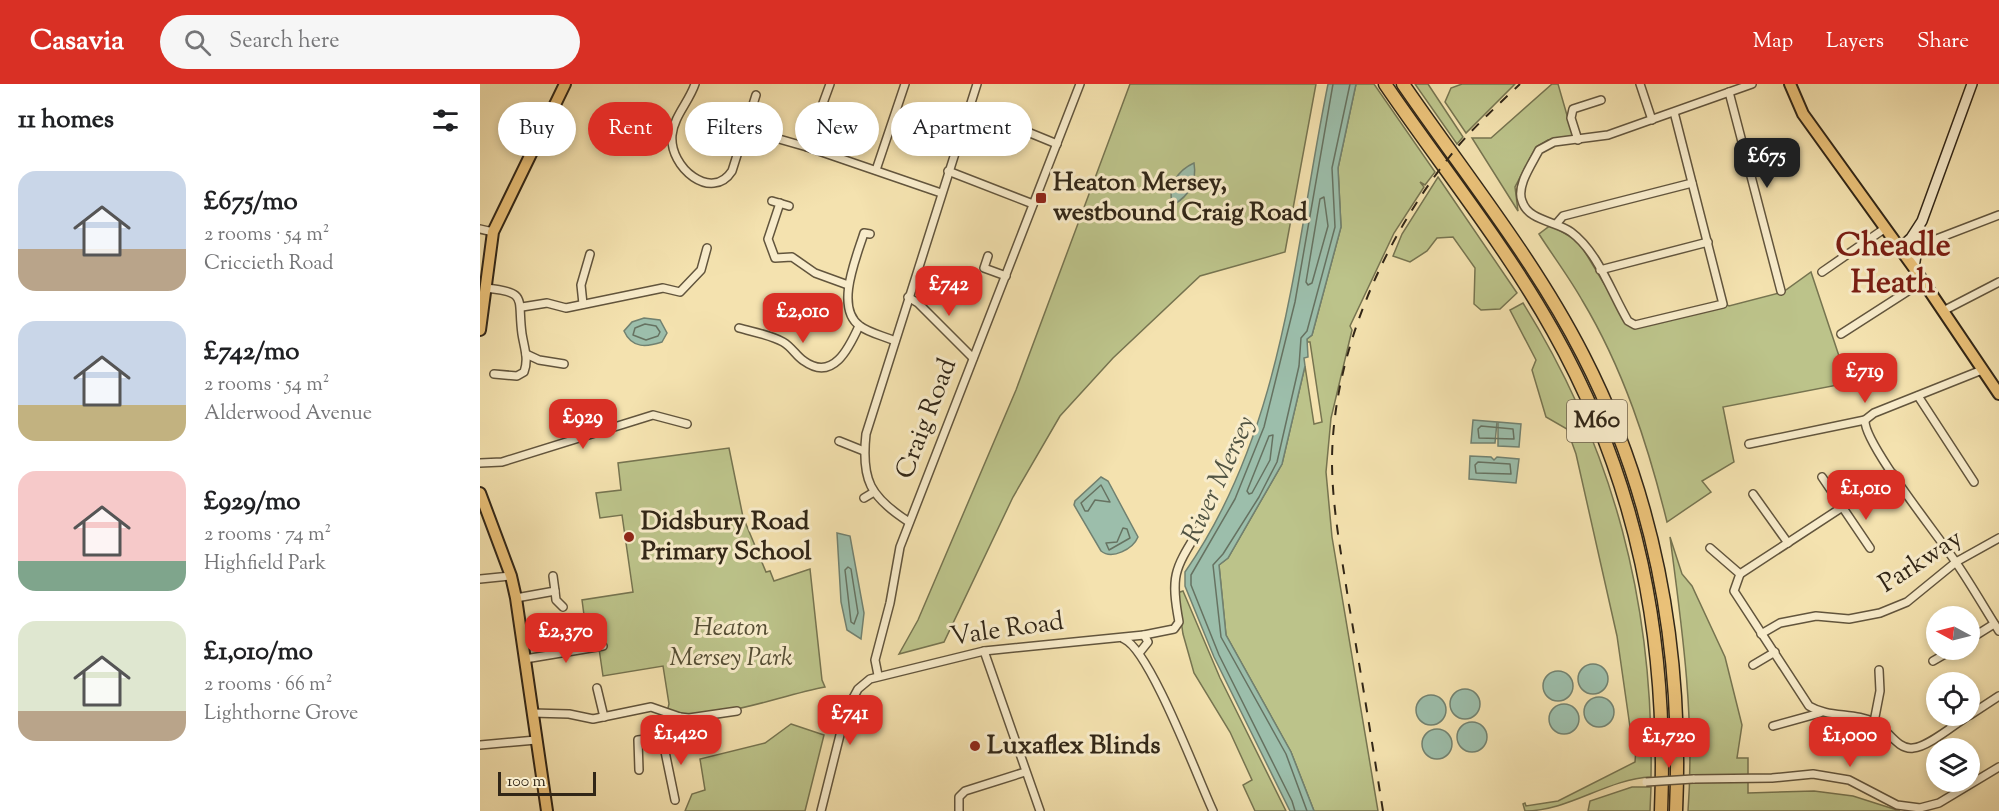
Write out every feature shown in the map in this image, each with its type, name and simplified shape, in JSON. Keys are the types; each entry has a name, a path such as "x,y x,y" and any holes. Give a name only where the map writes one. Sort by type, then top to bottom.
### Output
{"highway":[{"name":"M60","path":"1385,84 1527,288 1574,370 1612,458 1645,573 1655,632 1662,714 1660,811"},
{"name":"M60","path":"1403,84 1548,294 1583,355 1609,409 1629,462 1652,540 1671,634 1677,724 1676,811"}],"main road":[{"path":"480,330 493,232 566,84"},
{"path":"1790,84 1803,114 1884,229 1890,230 1899,240 1911,245"},
{"path":"1914,268 1911,245 1972,84"},
{"path":"1911,245 1914,268 1922,282 1982,370 1997,387"},
{"path":"480,493 511,576 516,598 547,811"}],"street":[{"path":"685,102 695,84"},
{"path":"823,102 830,84"},
{"path":"876,170 904,84"},
{"path":"970,102 975,84"},
{"name":"Craig Road","path":"878,675 875,660 890,603 900,547 1080,84"},
{"path":"1640,84 1652,120"},
{"path":"1674,112 1723,304 1635,325 1628,321 1586,246 1557,223 1528,212 1521,198 1522,186 1543,146 1608,135 1752,84"},
{"path":"1729,92 1781,291"},
{"path":"754,102 756,95"},
{"path":"1578,140 1571,118 1573,109 1600,100"},
{"path":"685,102 676,119 672,137 676,162 684,172 706,182 718,182 728,178 735,156"},
{"path":"1032,134 1057,144"},
{"path":"834,156 941,193"},
{"path":"909,522 892,511 874,492 864,470 866,434 953,156"},
{"path":"948,171 1033,204"},
{"path":"1557,223 1563,216 1692,183"},
{"path":"775,258 768,239 776,202 789,206"},
{"path":"1911,245 1999,215"},
{"path":"480,229 493,232"},
{"path":"1822,272 1884,229"},
{"path":"867,234 848,285 847,300 852,317 859,326 895,340"},
{"path":"1600,270 1708,242"},
{"path":"680,292 701,270 707,248"},
{"path":"583,304 581,285 590,254"},
{"path":"988,256 984,268 1006,276"},
{"path":"766,261 792,257 815,273 848,285"},
{"path":"1841,334 1922,282"},
{"path":"1943,311 1999,282"},
{"path":"484,288 508,290 518,298 522,307 521,327 526,354 524,372 517,376 494,374"},
{"path":"522,307 547,303 566,308 663,288 680,292 687,298"},
{"path":"908,297 918,303 973,358"},
{"path":"739,328 783,342 806,363 819,368 831,366 841,360 859,326"},
{"path":"526,354 539,360 564,364"},
{"path":"1749,444 1865,420 1874,413 1982,370"},
{"path":"1918,396 1974,482"},
{"path":"480,463 502,462 653,415 687,423"},
{"path":"1865,420 1866,429 1893,474 1956,562 1999,631"},
{"path":"839,441 864,451"},
{"path":"1820,713 1809,706 1734,591 1740,573 1893,474"},
{"path":"1822,477 1870,548"},
{"path":"864,498 874,492"},
{"path":"1753,494 1788,543"},
{"name":"Vale Road","path":"878,675 984,651 1122,638 1174,628 1179,622 1173,591 1174,572 1200,528"},
{"name":"Parkway","path":"1761,634 1780,623 1816,616 1849,619 1880,613 1907,602 1956,562 1999,538"},
{"path":"1710,548 1740,573"},
{"path":"480,579 511,576"},
{"path":"554,576 556,600 563,607"},
{"path":"516,598 555,591"},
{"path":"1980,633 1994,624"},
{"path":"1140,652 1148,642 1144,635"},
{"path":"1122,638 1131,642 1140,652 1213,811"},
{"path":"525,659 603,646"},
{"path":"984,651 1040,811"},
{"path":"1753,665 1775,652"},
{"path":"1874,722 1880,691 1879,670"},
{"path":"821,811 846,711 858,689 878,675"},
{"path":"597,688 604,717"},
{"path":"1980,708 1999,696"},
{"path":"532,713 569,714 594,718 651,707 680,717 737,711"},
{"path":"1773,726 1820,713 1846,715 1874,722 1901,746 1910,749 1920,746 1952,726"},
{"path":"639,770 638,740 663,737 680,717"},
{"path":"663,737 675,800"},
{"path":"480,745 536,740"},
{"path":"1642,783 1693,779 1772,778 1813,774 1849,780 1897,805 1920,808 1939,803 1999,767"},
{"path":"958,811 959,797 965,791 1025,772"}],"green space":[{"path":"1130,84 1316,84 1285,252 1200,276 1113,358 1060,416 1013,497 944,642 899,654 918,620 1016,390"},
{"path":"1356,84 1374,84 1435,172 1425,185 1420,182 1424,187 1394,233 1350,326 1352,330 1331,418 1326,472 1332,537 1378,811 1314,811 1291,752 1226,635 1219,565 1228,558 1282,464 1305,366 1314,424 1322,422 1310,342 1307,342 1307,339 1312,335 1341,227 1338,168"},
{"path":"1415,84 1428,84 1463,137 1457,144"},
{"path":"1462,84 1515,84 1466,133 1445,102 1451,88"},
{"path":"1552,84 1558,84 1573,136 1548,140 1536,147 1515,187 1518,211 1472,138 1491,138"},
{"path":"1438,177 1517,293 1500,309 1481,310 1474,304 1475,268 1453,237 1437,238 1427,251 1410,262 1393,256 1402,234"},
{"path":"1551,225 1579,242 1628,324 1724,303 1729,306 1783,292 1811,272 1848,383 1723,407 1734,462 1702,481 1711,492 1667,522 1643,436 1610,353 1577,291 1539,234"},
{"path":"1523,303 1555,358 1582,414 1604,472 1622,530 1636,590 1645,651 1650,713 1651,777 1619,783 1557,806 1525,811 1523,804 1525,803 1526,806 1558,801 1635,762 1636,749 1633,748 1617,636 1576,454 1567,429 1546,417 1532,370 1536,360 1510,310"},
{"name":"Heaton Mersey Park","path":"729,448 743,517 766,572 770,571 774,581 810,569 822,680 825,687 726,711 706,714 667,712 669,704 663,666 603,676 594,614 584,615 582,600 633,592 622,515 600,518 596,493 621,490 618,463"},
{"path":"1670,537 1682,574 1692,586 1725,657 1742,725 1737,758 1748,758 1748,793 1814,791 1853,796 1900,811 1688,811 1689,708"},
{"path":"1183,591 1220,678 1286,811 1255,811 1243,785 1252,780 1230,732 1194,673 1183,634 1177,593"},
{"path":"791,724 824,735 805,811 685,811 692,794 705,790 700,759 765,743"},
{"path":"1632,787 1651,787 1650,811 1588,811 1590,801"}],"water":[{"path":"1328,84 1356,84 1338,168 1341,227 1312,335 1307,339 1308,357 1304,358 1305,366 1282,464 1228,558 1219,565 1226,635 1291,752 1314,811 1290,811 1214,657 1185,586 1185,572 1218,517 1245,458 1265,398 1294,274"},
{"path":"1194,163 1195,170 1191,188 1173,205 1171,192 1175,180 1183,170"},
{"path":"644,318 660,320 667,333 662,342 640,345 627,337 624,331 632,322"},
{"path":"1473,420 1497,422 1495,443 1471,443"},
{"path":"1498,422 1521,424 1519,447 1498,446"},
{"path":"1470,456 1491,457 1494,460 1497,457 1519,459 1516,483 1469,479"},
{"path":"1101,477 1108,481 1138,537 1132,546 1116,554 1101,551 1074,505 1075,501"},
{"path":"837,533 850,536 864,613 861,639 847,630 841,602"},
{"path":"1593,664 1604,668 1608,679 1604,690 1593,694 1582,690 1578,679 1582,668"},
{"path":"1558,671 1569,675 1573,686 1569,697 1558,701 1547,697 1543,686 1547,675"},
{"path":"1465,689 1476,693 1480,704 1476,715 1465,719 1454,715 1450,704 1454,693"},
{"path":"1431,695 1442,699 1446,710 1442,721 1431,725 1420,721 1416,710 1420,699"},
{"path":"1599,697 1610,701 1614,712 1610,723 1599,727 1588,723 1584,712 1588,701"},
{"path":"1564,704 1575,708 1579,719 1575,730 1564,734 1553,730 1549,719 1553,708"},
{"path":"1472,722 1483,726 1487,737 1483,748 1472,752 1461,748 1457,737 1461,726"},
{"path":"1437,729 1448,733 1452,744 1448,755 1437,759 1426,755 1422,744 1426,733"}],"railway":[{"path":"1383,811 1349,605 1334,497 1332,460 1335,418 1342,375 1369,292 1409,214 1459,145 1520,84"}],"place":[{"name":"Heaton Mersey, westbound Craig Road","path":"1041,198"},
{"name":"Didsbury Road Primary School","path":"629,537"},
{"name":"Luxaflex Blinds","path":"975,746"}],"district":[{"name":"Cheadle Heath","path":"1893,266"}],"water label":[{"name":"River Mersey","path":"1220,480"}]}
